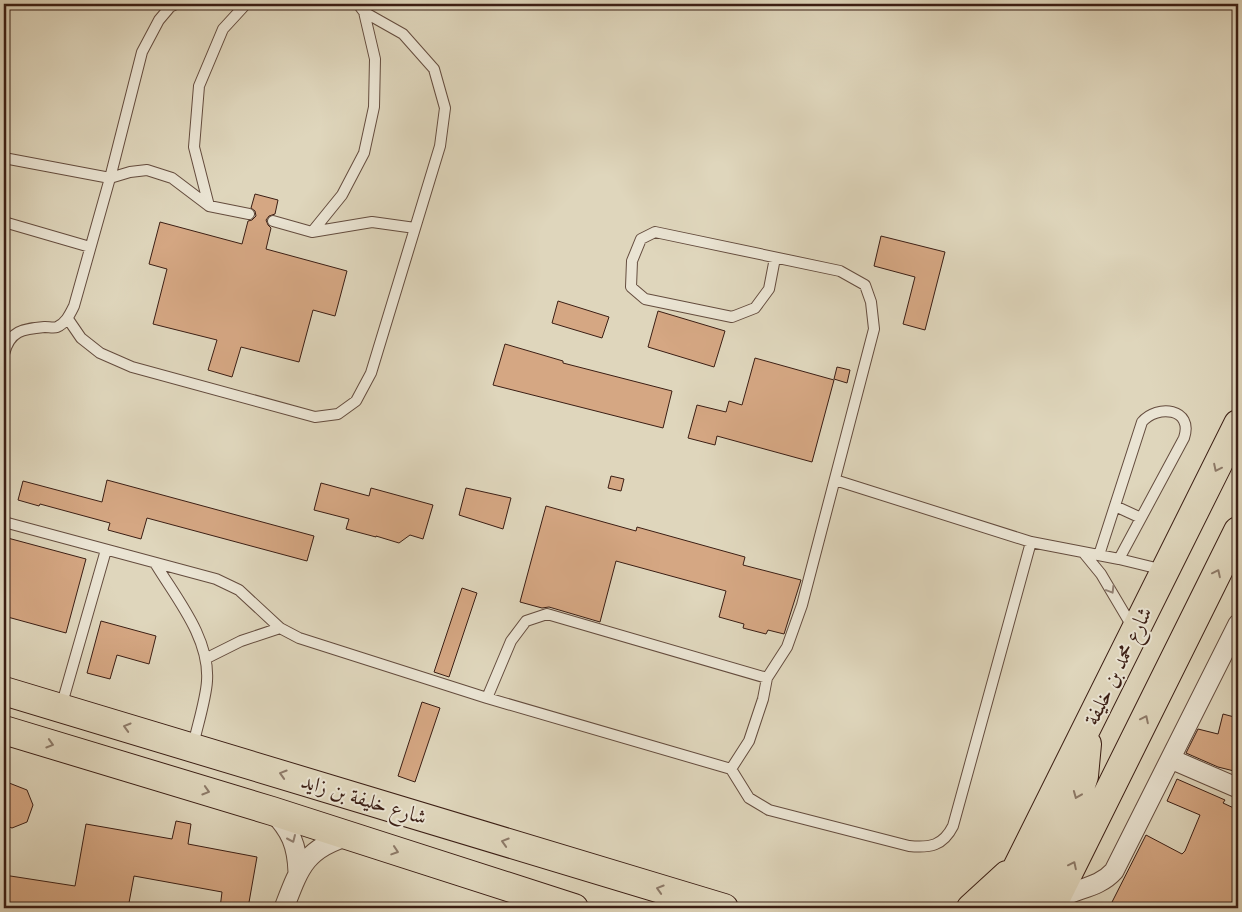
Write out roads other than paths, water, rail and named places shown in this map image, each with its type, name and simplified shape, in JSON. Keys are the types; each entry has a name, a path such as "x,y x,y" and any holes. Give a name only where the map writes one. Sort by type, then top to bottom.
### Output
{"main road":[{"name":"شارع محمد بن خليفة","path":"997,908 1238,424"},
{"path":"1053,905 1238,531"},
{"name":"شارع خليفة بن زايد","path":"4,691 192,746 724,908"},
{"name":"شارع خليفة بن زايد","path":"4,730 272,811 574,908"},
{"path":"1024,908 1079,791 1086,761 1086,730"},
{"path":"971,908 1022,860"}],"street":[{"path":"1053,905 1072,892 1097,884 1114,871 1238,624"},
{"path":"1171,759 1238,788"},
{"path":"272,811 293,838 298,855 298,872"},
{"path":"284,908 298,872 308,858 319,848 333,840 349,836"}],"lane":[{"path":"209,206 194,146 199,86 223,29 246,4"},
{"path":"4,354 6,346 14,334 26,329 57,326 68,319 74,306 110,178 142,52 171,5"},
{"path":"68,319 81,338 100,353 132,366 316,417 338,414 356,401 371,373 440,146 445,108 434,69 403,34 361,8"},
{"path":"312,232 342,195 364,153 374,107 375,59 361,8"},
{"path":"4,158 110,178 130,172 147,170 172,178 209,206 249,214"},
{"path":"273,221 312,232 372,222 415,228"},
{"path":"4,222 90,247"},
{"path":"732,769 749,741 763,699 767,678 787,647 802,605 874,329 871,302 865,285 840,271 656,232 641,239 632,262 631,288 645,299 732,317 755,308 769,289 775,258"},
{"path":"1099,555 1142,422 1151,414 1172,411 1180,414 1185,421 1186,430 1119,559"},
{"path":"835,480 1031,542 1119,559 1166,571"},
{"path":"1115,506 1141,518"},
{"path":"4,522 216,579 239,590 280,628 299,638 487,698 732,769 749,798 769,810 909,846 922,847 940,843 953,826 1031,542"},
{"path":"61,708 106,550"},
{"path":"1083,552 1101,574 1136,632"},
{"path":"154,563 192,624 207,658 208,682 192,746"},
{"path":"487,698 511,640 526,621 547,614 767,678"},
{"path":"207,658 241,641 280,628"}]}
